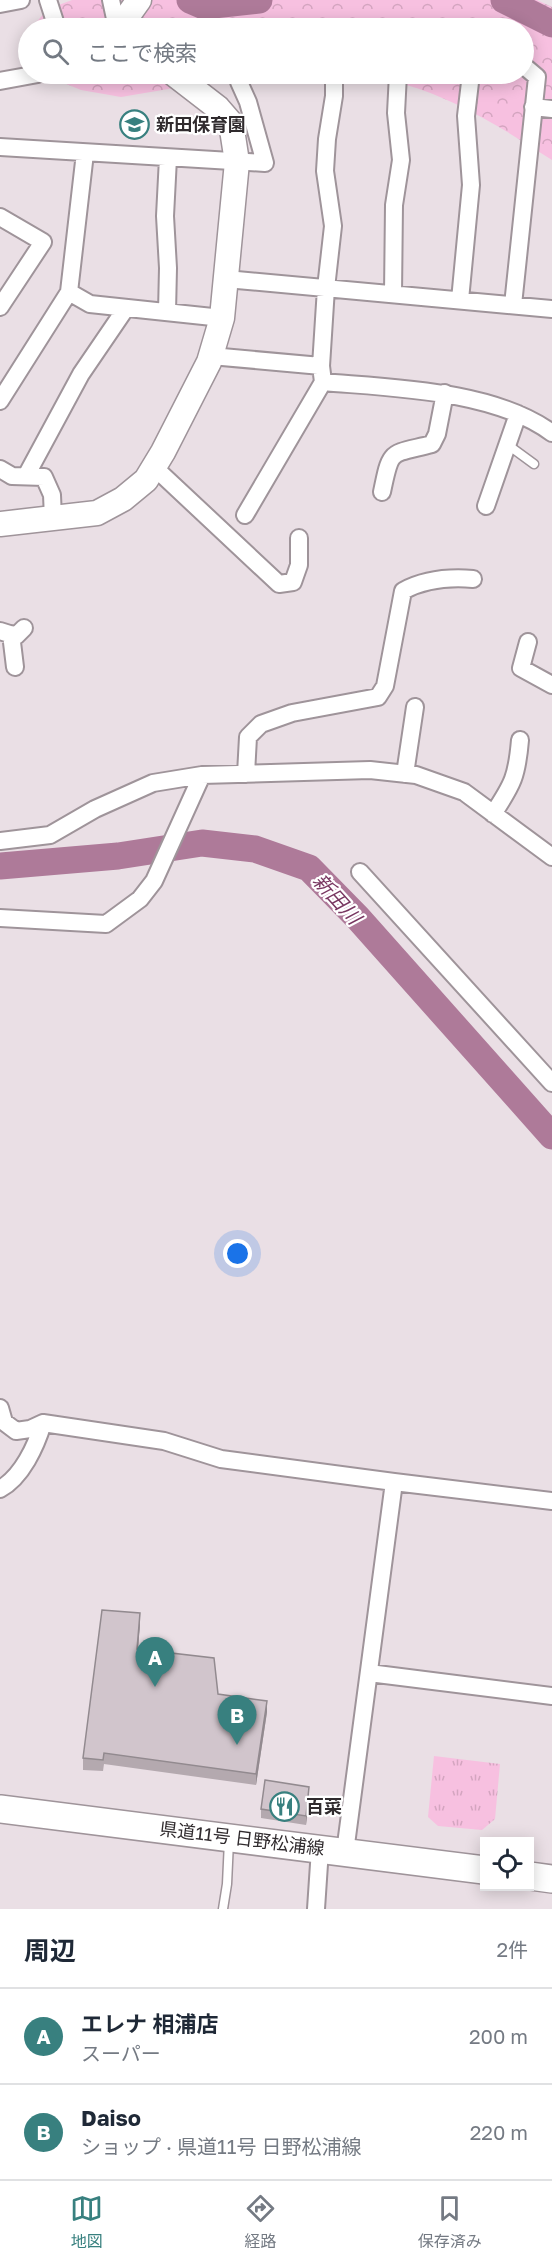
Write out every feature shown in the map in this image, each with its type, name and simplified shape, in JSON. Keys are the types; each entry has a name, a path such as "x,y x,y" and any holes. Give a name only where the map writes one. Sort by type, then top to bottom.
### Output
{"main road":[{"name":"県道11号 日野松浦線","path":"0,1809 480,1869"},
{"path":"534,1877 552,1879"}],"street":[{"path":"0,4 21,0"},
{"path":"48,0 54,18"},
{"path":"111,0 116,18"},
{"path":"126,18 139,0"},
{"path":"513,305 537,76 534,74"},
{"path":"0,81 18,78"},
{"path":"0,524 97,513 146,480 211,356 222,318 237,162 231,123 218,108 187,84"},
{"path":"0,147 265,163 248,102 240,84"},
{"path":"245,515 322,374 326,288 333,226 325,171 334,84"},
{"path":"393,294 394,205 401,160 396,113 397,84"},
{"path":"460,300 471,185 466,116 470,84"},
{"path":"533,107 552,109"},
{"path":"0,401 69,292 85,153"},
{"path":"167,312 168,268 165,216 168,158"},
{"path":"0,217 43,242 0,307"},
{"path":"226,279 552,309"},
{"path":"69,292 90,304 222,318"},
{"path":"27,476 81,374 126,308"},
{"path":"211,356 445,393 518,414 552,433"},
{"path":"382,492 388,461 395,453 432,444 437,434 445,393"},
{"path":"486,506 518,414"},
{"path":"154,467 279,584 293,582 299,565 299,538"},
{"path":"0,469 12,476 44,477 52,495 53,518"},
{"path":"246,774 248,737 261,724 292,713 378,697 385,686 403,591 416,584 450,578 473,579"},
{"path":"12,631 15,667"},
{"path":"528,642 521,668 552,685"},
{"path":"405,774 415,707"},
{"path":"493,814 513,783 520,740"},
{"path":"0,841 50,835 95,809 153,783 201,775 370,770 416,775 464,792 552,857"},
{"path":"0,918 106,924 140,899 154,881 201,775"},
{"path":"360,872 552,1083"},
{"path":"0,1408 4,1422 16,1431 30,1429 43,1423 164,1442 221,1459 552,1501"},
{"path":"0,1489 11,1482 38,1441 43,1423"},
{"path":"316,1909 333,1850 369,1673 394,1482"},
{"path":"369,1673 552,1696"}],"lane":[{"path":"507,445 534,464"},
{"path":"223,1909 227,1884 229,1837"}],"green space":[{"path":"72,0 537,0 552,7 552,160 461,107 403,84 534,84 534,18 40,18 48,9"},
{"path":"66,84 198,84 121,97 81,90"},
{"path":"434,1756 500,1764 495,1819 482,1830 438,1826 428,1817"}],"building":[{"path":"102,1610 140,1613 137,1649 214,1658 218,1694 267,1701 256,1774 104,1753 103,1760 83,1758"},
{"name":"百菜","path":"265,1780 309,1787 306,1816 261,1809"}],"waterway":[{"path":"190,0 204,6 259,0"},
{"path":"504,0 552,24"},
{"name":"新田川","path":"0,866 118,856 202,843 255,849 309,868 358,918 552,1136"}],"place":[{"name":"新田保育園","path":"135,125"},
{"name":"エレナ 相浦店","path":"155,1687"},
{"name":"Daiso","path":"237,1745"},
{"name":"百菜","path":"285,1807"}]}
